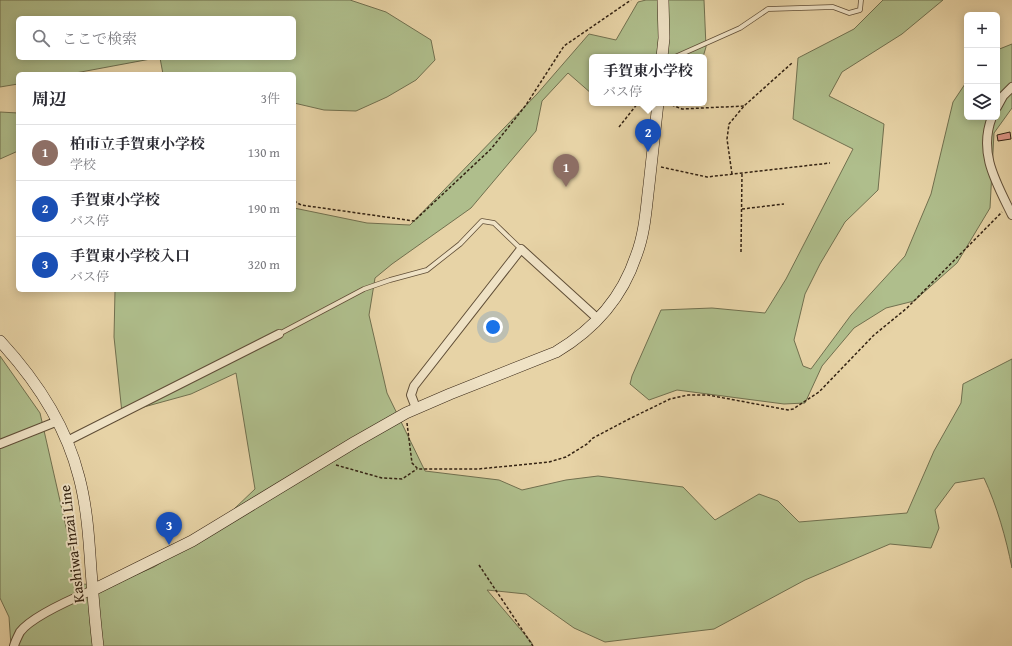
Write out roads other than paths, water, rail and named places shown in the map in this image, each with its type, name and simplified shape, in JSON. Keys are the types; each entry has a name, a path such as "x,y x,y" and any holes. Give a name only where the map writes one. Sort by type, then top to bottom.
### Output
{"street":[{"path":"662,54 664,38 663,0"},
{"path":"1000,102 1012,87"},
{"path":"14,646 21,632 31,622 74,598 192,541 322,461 411,411 556,352 572,342 610,306 620,292 637,256 646,215 658,106"},
{"path":"991,120 987,132 986,149 990,167 1012,215"},
{"path":"411,411 411,395 414,386 521,249 598,319"},
{"path":"67,441 279,334"},
{"name":"Kashiwa-Inzai Line","path":"0,341 23,368 48,403 67,441 79,476 88,531 98,646"},
{"path":"0,444 58,421"}],"lane":[{"path":"682,54 740,28 768,9 833,7 849,13 860,10 861,0"},
{"path":"279,334 364,289 427,270 460,244 482,221 494,223 521,249"}],"place":[{"name":"手賀東小学校","path":"648,152"},
{"name":"柏市立手賀東小学校","path":"566,187"},
{"name":"手賀東小学校入口","path":"169,545"}]}
